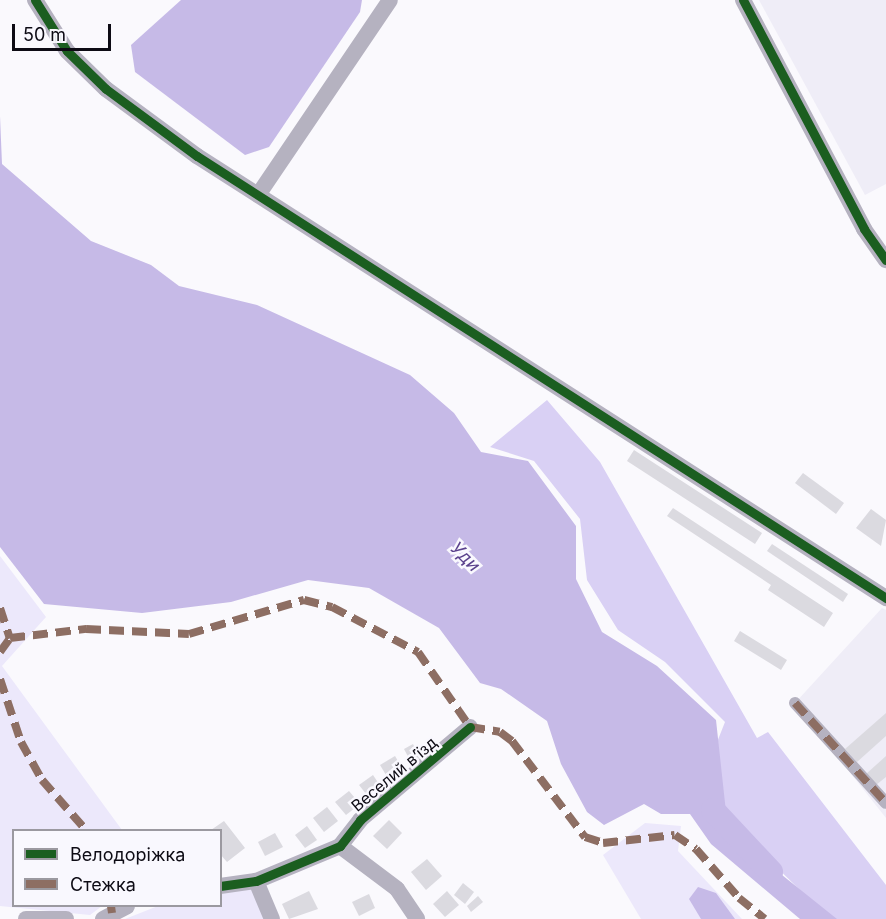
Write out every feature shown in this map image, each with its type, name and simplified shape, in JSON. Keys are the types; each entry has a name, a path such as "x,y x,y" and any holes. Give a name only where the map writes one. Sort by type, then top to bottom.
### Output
{"street":[{"path":"35,0 67,51 106,89 258,195 886,598"},
{"path":"258,195 390,0"},
{"path":"743,0 864,229 886,260"},
{"path":"795,703 886,803"},
{"name":"Веселий в’їзд","path":"340,846 360,820 470,727"},
{"path":"222,886 256,881 340,846 398,889 417,919"},
{"path":"256,881 272,919"},
{"path":"103,919 125,907"},
{"path":"26,919 66,919"}],"shaded area":[{"path":"759,0 886,0 886,184 865,195"},
{"path":"547,400 600,462 757,738 768,732 886,885 886,919 836,919 810,900 751,842 702,780 725,722 665,662 618,630 587,580 580,519 534,461 490,447"},
{"path":"0,556 46,617 2,666 121,829 12,829 12,907 101,907 90,915 0,906"},
{"path":"882,608 886,610 886,818 795,703"},
{"path":"645,823 681,826 678,851 742,919 641,919 603,855"},
{"path":"254,889 266,919 125,919 155,907 222,907 222,893"}],"water":[{"path":"181,0 362,0 360,12 269,147 245,155 135,72 131,45"},
{"path":"0,116 2,164 91,241 151,265 179,286 257,305 410,375 454,413 481,452 528,461 576,526 576,579 602,632 657,666 716,720 726,812 737,839 837,919 800,919 711,844 690,814 661,814 644,804 604,825 587,812 561,764 547,721 501,689 480,683 439,628 369,588 308,580 231,602 142,613 44,604 0,547"},
{"path":"698,887 716,893 735,919 701,919 689,899"}],"building":[{"path":"634,450 762,533 755,544 627,461"},
{"path":"803,473 844,503 836,514 795,483"},
{"path":"673,508 833,613 824,627 768,590 771,585 667,516"},
{"path":"871,509 886,520 881,546 856,528"},
{"path":"772,544 848,594 843,602 767,551"},
{"path":"740,631 787,660 781,670 734,641"},
{"path":"886,713 886,736 857,762 845,749"},
{"path":"413,744 422,762 413,766 404,749"},
{"path":"395,756 404,771 389,780 380,765"},
{"path":"886,756 886,777 876,785 866,774"},
{"path":"373,775 383,790 370,799 359,785"},
{"path":"349,791 360,804 346,815 335,802"},
{"path":"327,807 338,821 324,832 313,818"},
{"path":"389,820 402,833 387,849 373,836"},
{"path":"224,821 245,848 227,862 222,856 222,829 212,829"},
{"path":"307,826 317,840 305,848 295,835"},
{"path":"275,833 283,847 265,856 258,842"},
{"path":"427,859 442,876 426,890 411,872"},
{"path":"463,883 474,892 465,904 454,895"},
{"path":"309,891 318,909 289,919 282,904"},
{"path":"447,891 459,905 445,917 433,904"},
{"path":"369,894 375,908 359,916 352,902"},
{"path":"478,896 483,902 471,912 467,906"}],"waterway":[{"name":"Уди","path":"713,810 771,872"}],"marked path":[{"path":"0,652 10,638 86,629 189,634 304,600 332,607 418,652 470,727 500,732 512,741 585,837 603,843 675,835 696,849 739,898 765,919"},
{"path":"0,608 10,638"},
{"path":"0,679 21,742 42,780 85,829"},
{"path":"795,703 886,803"},
{"path":"111,907 112,913"}],"cycle path":[{"path":"35,0 67,51 106,89 197,156 886,598"},
{"path":"743,0 864,229 886,260"},
{"path":"222,886 256,881 340,846 360,820 470,727"}]}
